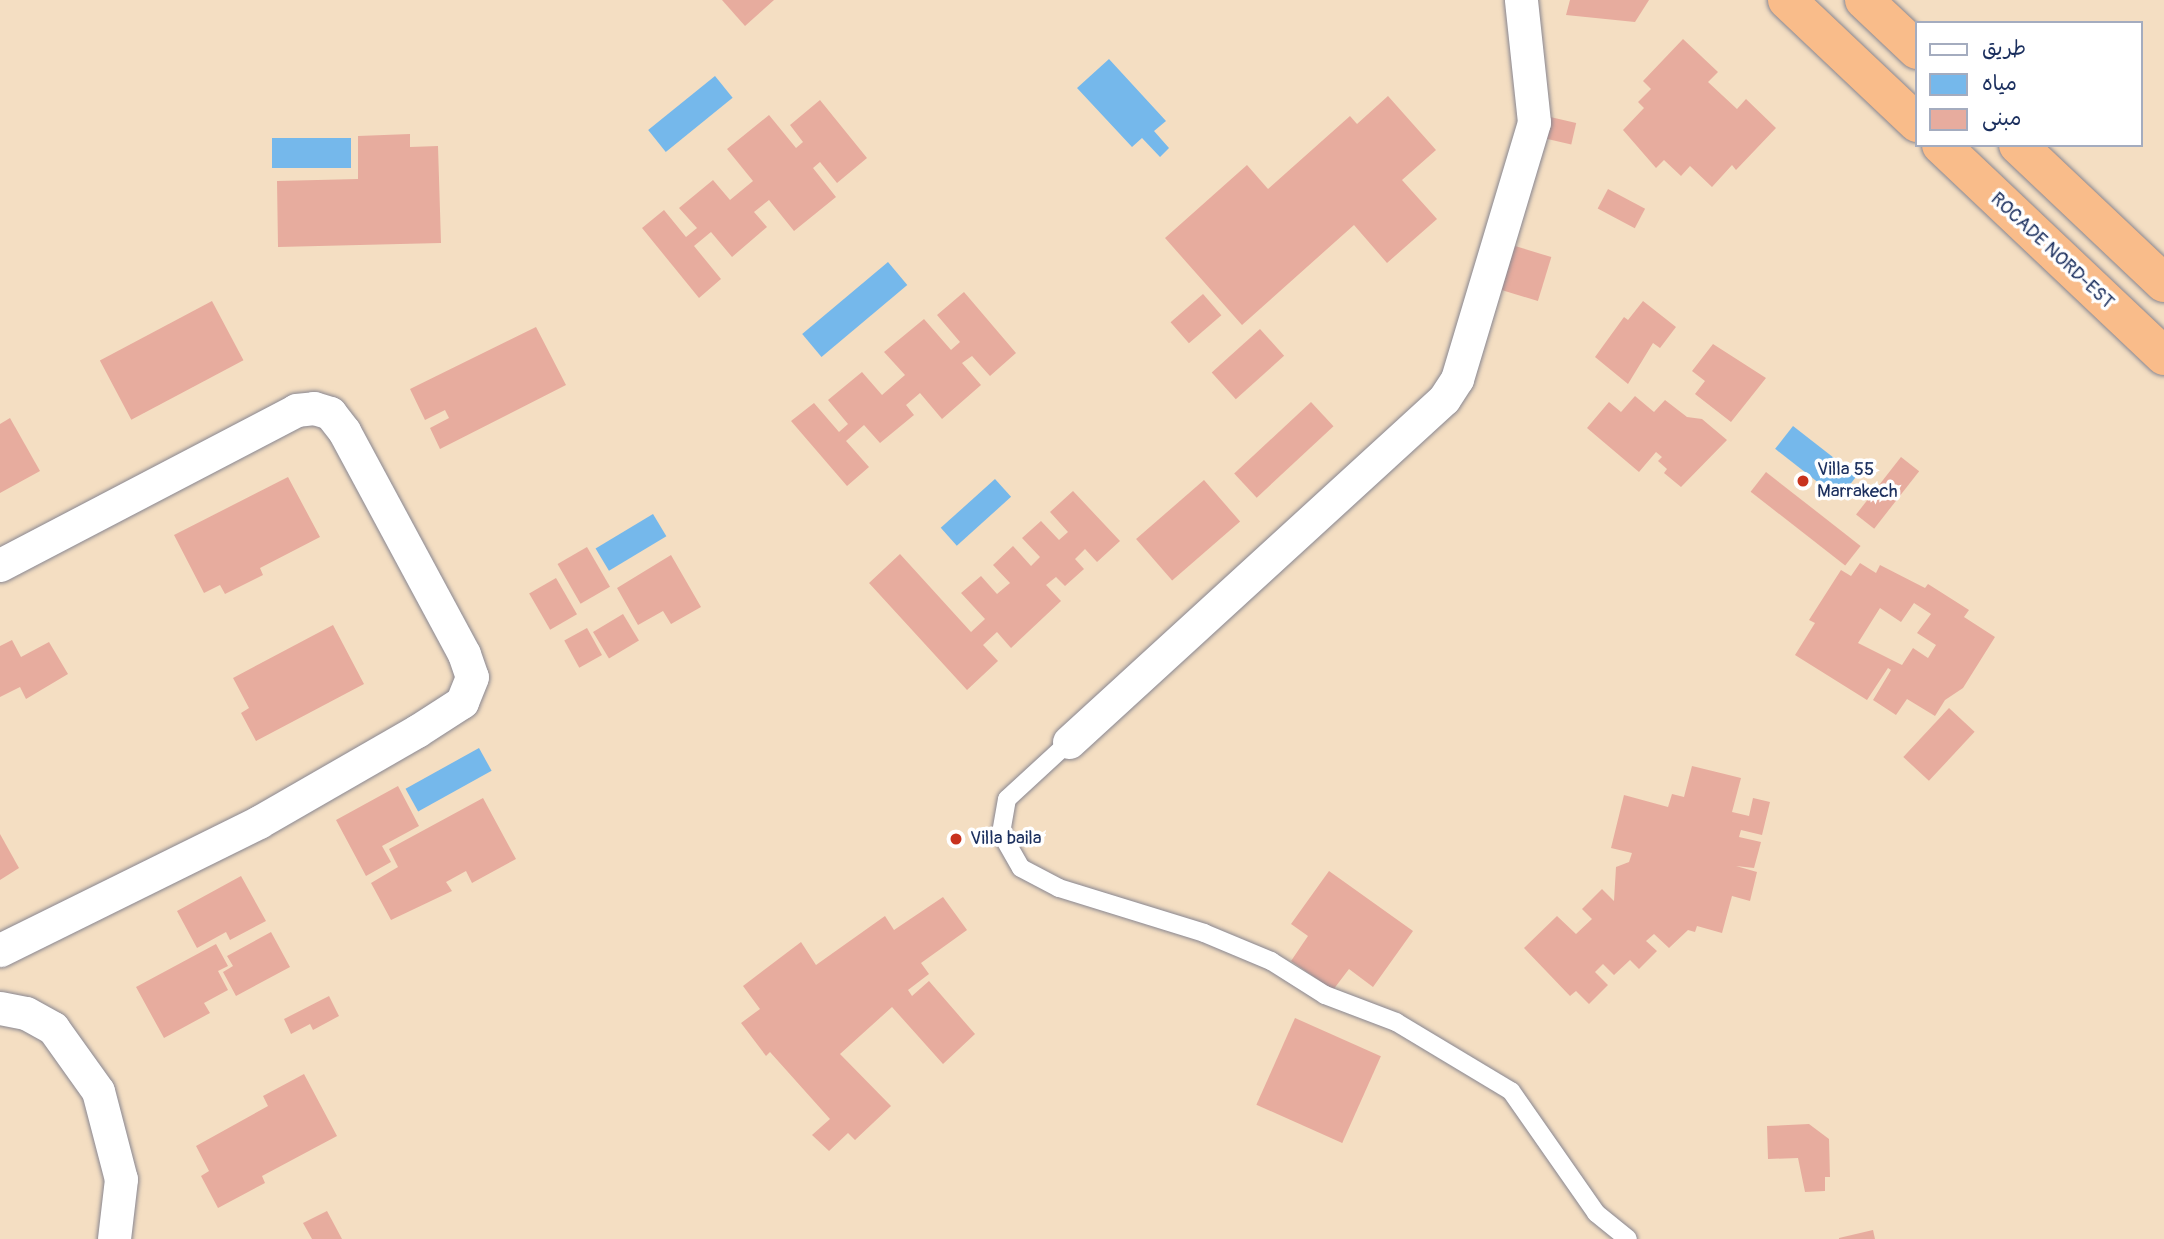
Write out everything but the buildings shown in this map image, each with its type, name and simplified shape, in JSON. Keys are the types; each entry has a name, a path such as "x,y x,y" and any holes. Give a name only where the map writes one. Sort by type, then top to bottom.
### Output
{"highway":[{"path":"1787,0 1916,122"},
{"path":"1864,0 1916,49"},
{"name":"ROCADE NORD-EST","path":"1943,147 2164,356"},
{"path":"2020,147 2164,283"}],"street":[{"path":"1069,742 1444,399 1457,379 1534,122 1521,0"},
{"path":"0,565 296,410 314,408 330,413 344,431 464,654 472,677 462,702 356,766 259,822 0,950"},
{"path":"0,1008 26,1013 52,1028 98,1091 121,1179 114,1239"}],"lane":[{"path":"1069,742 1007,799 1001,833 1021,868 1059,888 1204,933 1271,961 1325,995 1396,1023 1511,1091 1596,1213 1628,1239"}],"water":[{"path":"1109,59 1166,121 1154,131 1169,148 1160,157 1142,138 1132,147 1077,88"},
{"path":"715,76 733,98 666,152 648,130"},
{"path":"272,138 351,138 351,168 272,168"},
{"path":"888,262 907,285 821,357 802,334"},
{"path":"1793,426 1857,476 1839,499 1775,449"},
{"path":"995,479 1011,497 957,546 941,528"},
{"path":"653,514 666,536 609,571 596,549"},
{"path":"479,748 492,771 418,811 406,789"}],"place":[{"name":"Villa 55 Marrakech","path":"1803,481"},
{"name":"Villa baila","path":"956,839"}]}
